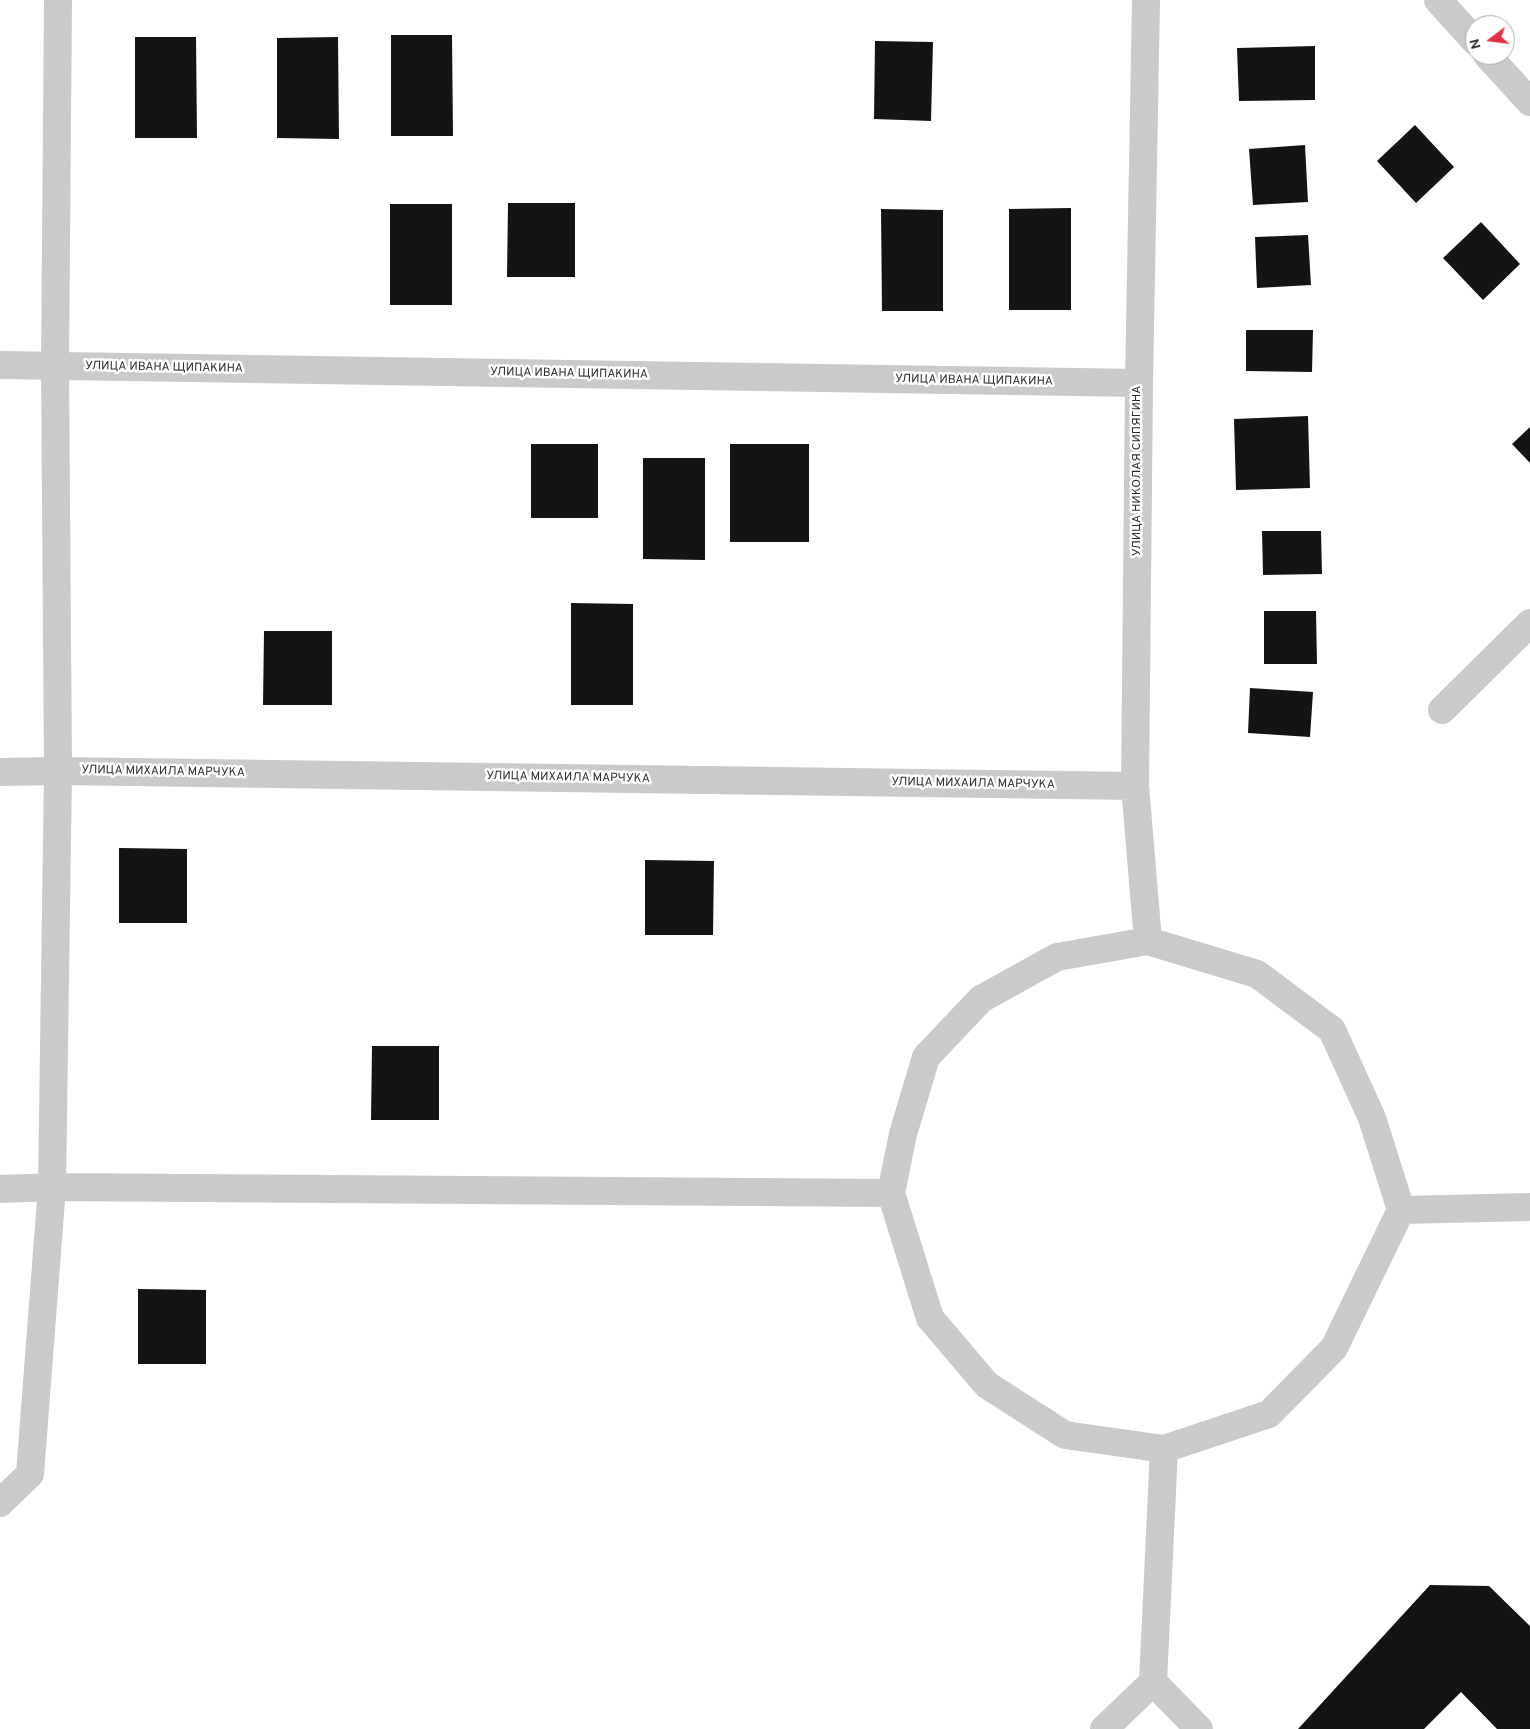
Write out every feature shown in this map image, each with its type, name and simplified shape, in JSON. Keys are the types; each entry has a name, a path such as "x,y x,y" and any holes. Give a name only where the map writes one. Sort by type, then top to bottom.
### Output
{"street":[{"path":"0,1503 30,1474 52,1187 58,771 55,366 58,0"},
{"name":"УЛИЦА НИКОЛАЯ СИПЯГИНА","path":"1146,0 1139,384 1135,786 1148,941"},
{"path":"1438,0 1465,30"},
{"path":"1496,65 1530,102"},
{"name":"УЛИЦА ИВАНА ЩИПАКИНА","path":"0,366 1139,384"},
{"path":"1442,710 1530,623"},
{"name":"УЛИЦА МИХАИЛА МАРЧУКА","path":"0,772 58,771 1135,786"},
{"path":"1148,941 1257,974 1332,1030 1372,1118 1401,1210 1334,1348 1269,1414 1164,1449 1065,1435 987,1385 930,1318 891,1193 903,1134 926,1057 981,999 1057,957 1148,941"},
{"path":"0,1189 52,1187 891,1193"},
{"path":"1401,1210 1530,1207"},
{"path":"1104,1729 1153,1682 1164,1449"},
{"path":"1153,1682 1200,1729"}],"building":[{"path":"391,35 452,35 453,136 391,136"},
{"path":"135,37 196,37 197,138 135,138"},
{"path":"338,37 339,139 277,138 277,38"},
{"path":"875,41 933,42 931,121 874,119"},
{"path":"1315,46 1315,100 1239,101 1237,48"},
{"path":"1415,125 1454,167 1416,203 1377,161"},
{"path":"1305,145 1308,202 1253,205 1249,149"},
{"path":"508,203 575,203 575,277 507,277"},
{"path":"390,204 452,204 452,305 390,305"},
{"path":"1071,208 1071,310 1009,310 1009,209"},
{"path":"881,209 943,210 943,311 882,311"},
{"path":"1481,222 1520,264 1483,300 1443,258"},
{"path":"1308,235 1311,285 1257,288 1255,237"},
{"path":"1246,330 1313,330 1312,372 1246,371"},
{"path":"1308,416 1310,488 1236,490 1234,419"},
{"path":"1530,427 1530,463 1512,444"},
{"path":"531,444 598,444 598,518 531,518"},
{"path":"730,444 809,444 809,542 730,542"},
{"path":"643,458 705,458 705,560 643,559"},
{"path":"1262,531 1321,531 1322,574 1263,575"},
{"path":"571,603 633,604 633,705 571,705"},
{"path":"1264,611 1316,611 1317,664 1264,664"},
{"path":"264,631 332,631 332,705 263,705"},
{"path":"1250,688 1313,692 1310,737 1248,733"},
{"path":"119,848 187,849 187,923 119,923"},
{"path":"645,860 714,861 713,935 645,935"},
{"path":"372,1046 439,1046 439,1120 371,1120"},
{"path":"138,1289 206,1290 206,1364 138,1364"},
{"path":"1430,1585 1489,1586 1530,1626 1530,1729 1497,1729 1461,1692 1424,1729 1298,1729"}]}
